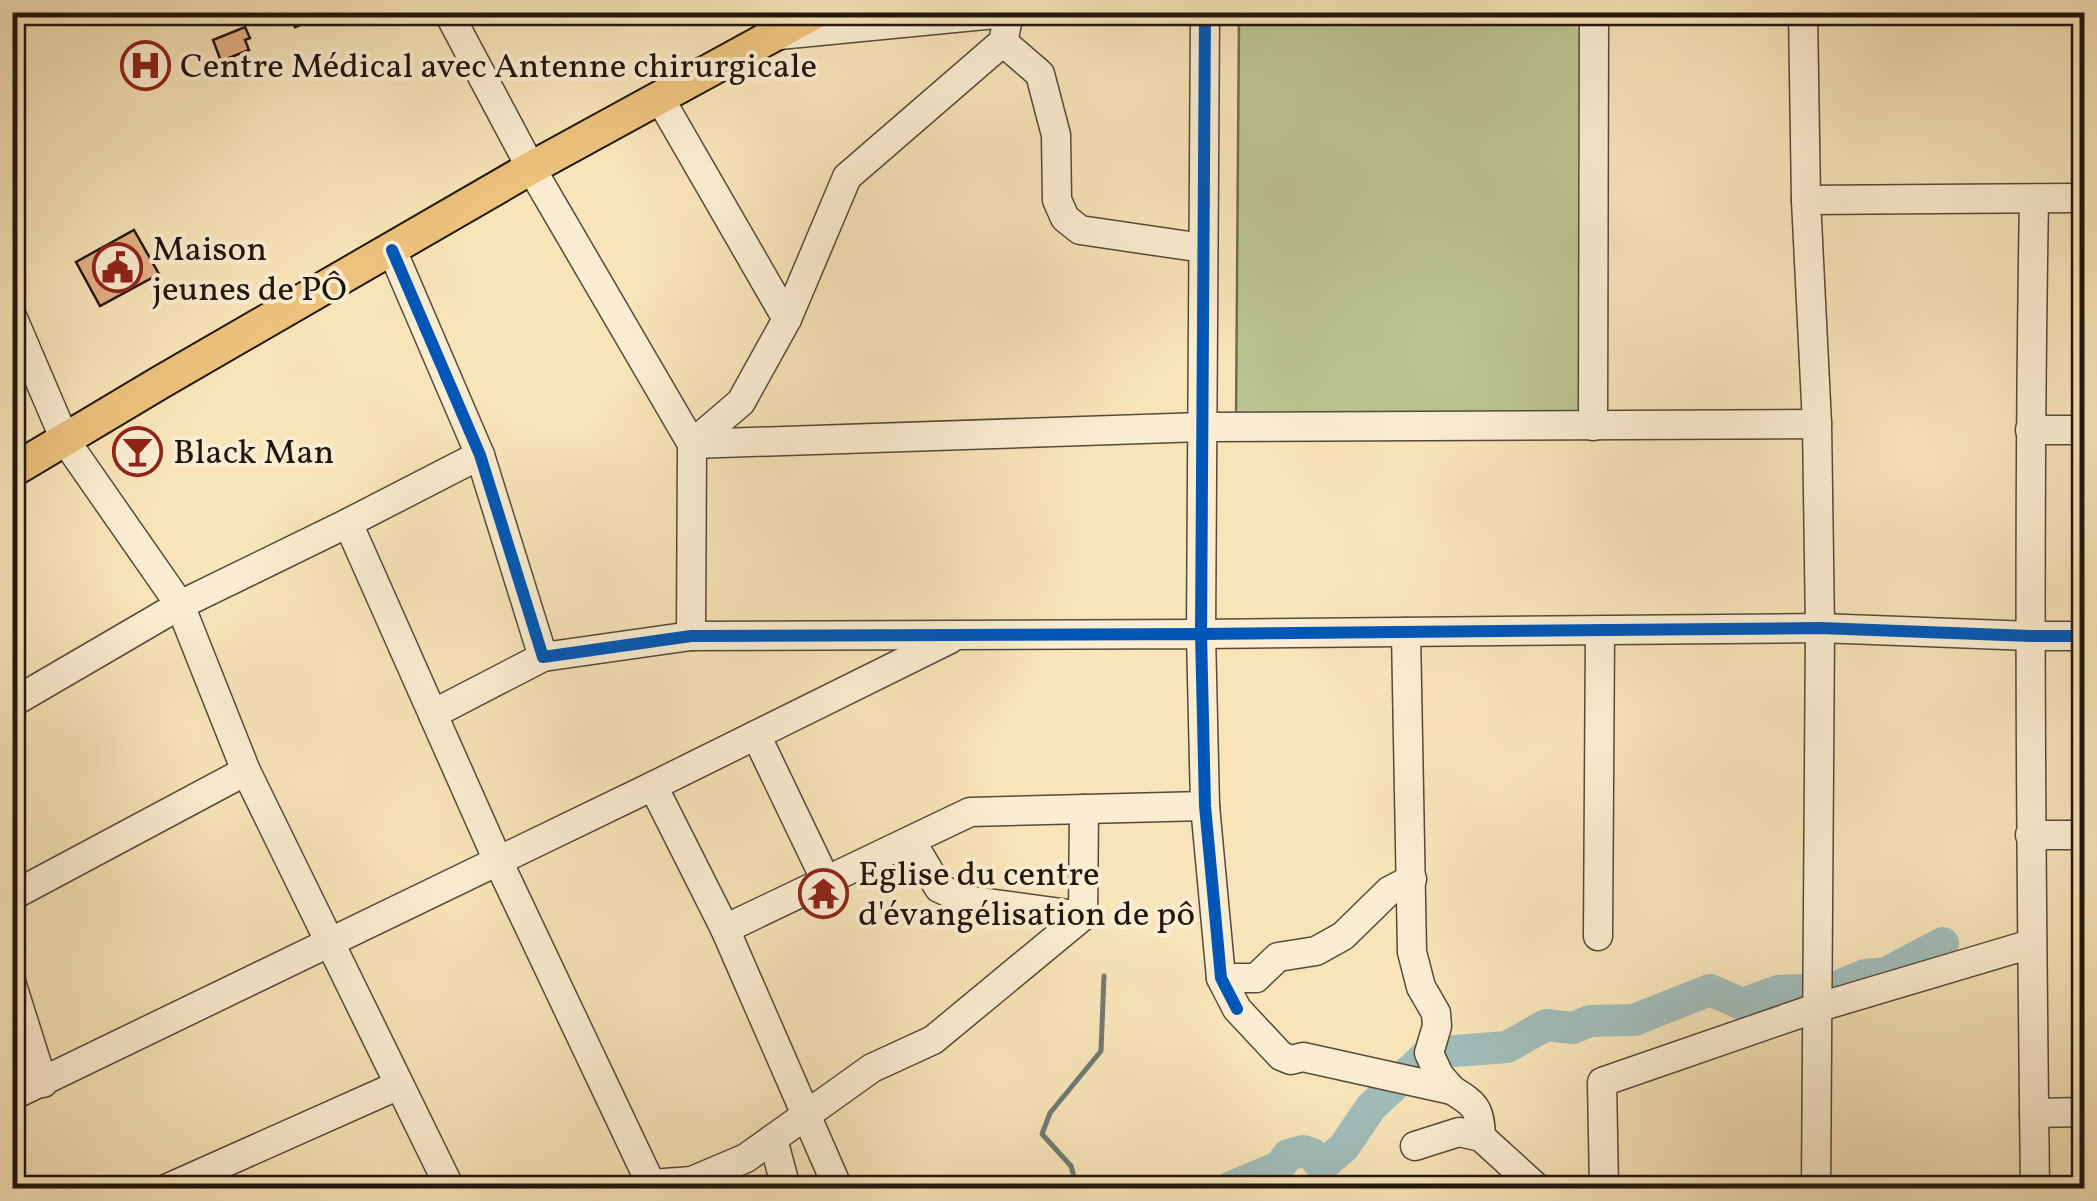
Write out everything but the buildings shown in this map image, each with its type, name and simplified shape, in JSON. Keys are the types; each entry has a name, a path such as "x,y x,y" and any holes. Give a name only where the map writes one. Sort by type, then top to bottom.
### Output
{"main road":[{"path":"12,471 531,168 816,12"}],"street":[{"path":"448,12 531,168 692,444 692,636"},
{"path":"1205,12 1200,634 1205,806 1220,978 1237,1009 1281,1056 1452,1090"},
{"path":"1593,426 1594,12"},
{"path":"1802,12 1820,628 1816,1188"},
{"path":"692,444 741,402 787,319 847,178 1009,23"},
{"path":"778,36 1009,23"},
{"path":"1009,23 1040,74 1056,135 1058,200 1064,218 1080,230 1203,248"},
{"path":"658,97 787,319"},
{"path":"1806,200 2084,198"},
{"path":"2034,200 2030,835 2035,1188"},
{"path":"392,250 480,455 542,657"},
{"path":"12,316 65,440 180,604 246,771 450,1188"},
{"path":"692,444 1202,427 1817,424"},
{"path":"2030,430 2084,430"},
{"path":"12,703 180,604 348,524 480,455"},
{"path":"348,524 650,1186 692,1181 746,1158 872,1068 933,1040 1084,916"},
{"path":"432,714 542,657 692,636 1820,628 2084,636"},
{"path":"1406,632 1412,952 1421,987 1436,1012 1437,1026 1429,1053 1452,1090 1473,1103 1480,1118 1481,1137"},
{"path":"1598,936 1600,632"},
{"path":"12,1096 958,635"},
{"path":"756,735 826,881"},
{"path":"12,896 246,771"},
{"path":"654,786 724,929 838,1188"},
{"path":"724,929 970,812 1205,806"},
{"path":"1084,809 1084,916"},
{"path":"2030,835 2084,835"},
{"path":"911,840 939,888 965,900 1084,916"},
{"path":"1220,978 1256,978 1278,957 1316,950 1343,936 1389,891 1412,879"},
{"path":"1604,1188 1602,1082 1816,996 2032,944"},
{"path":"12,984 43,1083"},
{"path":"171,1188 399,1085"},
{"path":"2034,1113 2084,1112"},
{"path":"1415,1146 1459,1132 1481,1137 1537,1188"},
{"path":"773,1139 786,1188"}],"green space":[{"path":"1239,13 1586,13 1579,424 1236,421"}],"waterway":[{"path":"1229,1188 1279,1167 1288,1155 1303,1151 1325,1163 1344,1147 1371,1107 1429,1053 1507,1047 1546,1025 1573,1028 1590,1021 1634,1020 1710,990 1742,1004 1778,991 1831,989 1865,975 1886,973 1943,943"},
{"path":"1071,1188 1076,1184 1071,1166 1042,1134 1050,1113 1101,1051 1104,976"}],"cycle path":[{"path":"1205,12 1201,634 1820,628 2084,636"},
{"path":"392,250 480,455 543,657 691,636 1201,634 1205,806 1221,978 1237,1009"}],"place":[{"name":"Centre Médical avec Antenne chirurgicale","path":"145,65"},
{"name":"Maison jeunes de PÔ","path":"117,268"},
{"name":"Black Man","path":"138,451"},
{"name":"Eglise du centre d'évangélisation de pô","path":"823,893"}]}
